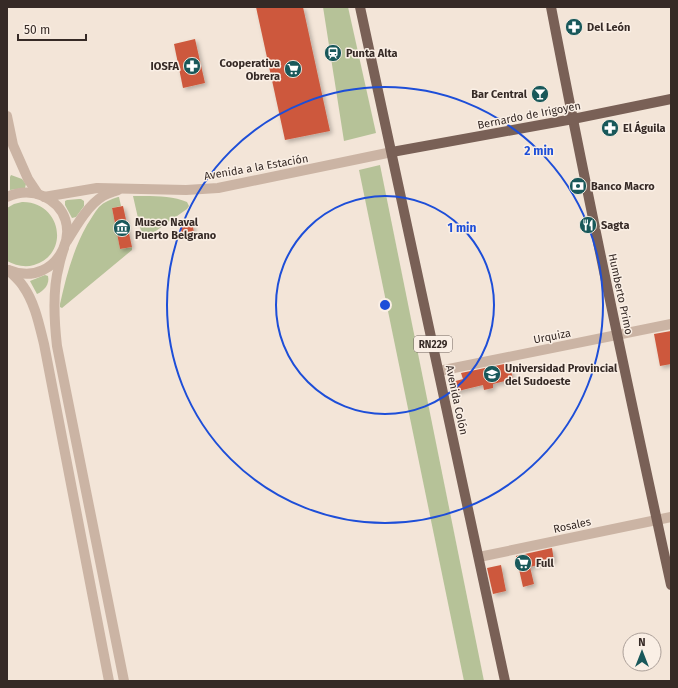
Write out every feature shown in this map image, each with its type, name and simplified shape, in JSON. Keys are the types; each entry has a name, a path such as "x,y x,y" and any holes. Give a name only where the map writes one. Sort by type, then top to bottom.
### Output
{"main road":[{"name":"Avenida Colón","path":"360,7 505,681"},
{"name":"Humberto Primo","path":"551,7 617,335 671,585"},
{"name":"Bernardo de Irigoyen","path":"392,152 573,119 671,99"}],"street":[{"path":"7,116 10,146 28,179 41,195 56,205 63,216 67,228 65,245 58,267 55,289 55,331 124,681"},
{"name":"Avenida a la Estación","path":"7,197 24,192 41,195 97,188 186,190 218,188 392,152"},
{"path":"8,270 23,274 39,272 52,265 59,257 82,218 97,201 103,196 123,188"},
{"path":"8,270 23,285 31,301 43,338 109,681"},
{"name":"Urquiza","path":"439,371 671,324"},
{"name":"Rosales","path":"479,557 671,517"}],"green space":[{"path":"323,7 348,7 376,133 344,141"},
{"path":"380,165 484,681 464,681 359,170"},
{"path":"11,175 22,179 26,184 25,188 10,190"},
{"path":"133,196 160,196 174,198 187,202 189,206 187,209 143,240"},
{"path":"118,197 121,206 112,208 120,249 132,247 132,250 62,308 60,307 70,264 87,225 101,205"},
{"path":"81,199 84,201 84,206 76,217 72,218 65,205 65,201"},
{"path":"22,202 35,204 46,210 53,219 56,229 57,240 53,250 46,259 30,266 20,266 7,261 7,208"},
{"path":"45,275 48,276 48,282 44,289 37,294 30,281"}],"building":[{"name":"Cooperativa Obrera","path":"256,7 303,7 330,131 285,140"},
{"path":"195,39 205,83 183,88 174,44"},
{"name":"Museo Naval Puerto Belgrano","path":"123,206 132,247 120,249 112,208"},
{"path":"192,223 194,232 182,234 180,225"},
{"path":"671,331 671,364 660,366 654,334"},
{"path":"509,363 513,379 493,384 493,388 484,390 483,385 454,392 452,382 463,379 461,373"},
{"path":"552,548 554,561 530,567 534,584 523,587 516,556"},
{"path":"501,565 506,591 493,594 487,568"}],"place":[{"name":"Del León","path":"574,27"},
{"name":"Punta Alta","path":"333,53"},
{"name":"IOSFA","path":"192,66"},
{"name":"Cooperativa Obrera","path":"293,69"},
{"name":"Bar Central","path":"540,94"},
{"name":"El Águila","path":"610,128"},
{"name":"Banco Macro","path":"578,186"},
{"name":"Sagta","path":"588,225"},
{"name":"Museo Naval Puerto Belgrano","path":"122,228"},
{"name":"Universidad Provincial del Sudoeste","path":"492,374"},
{"name":"Full","path":"523,563"}]}
